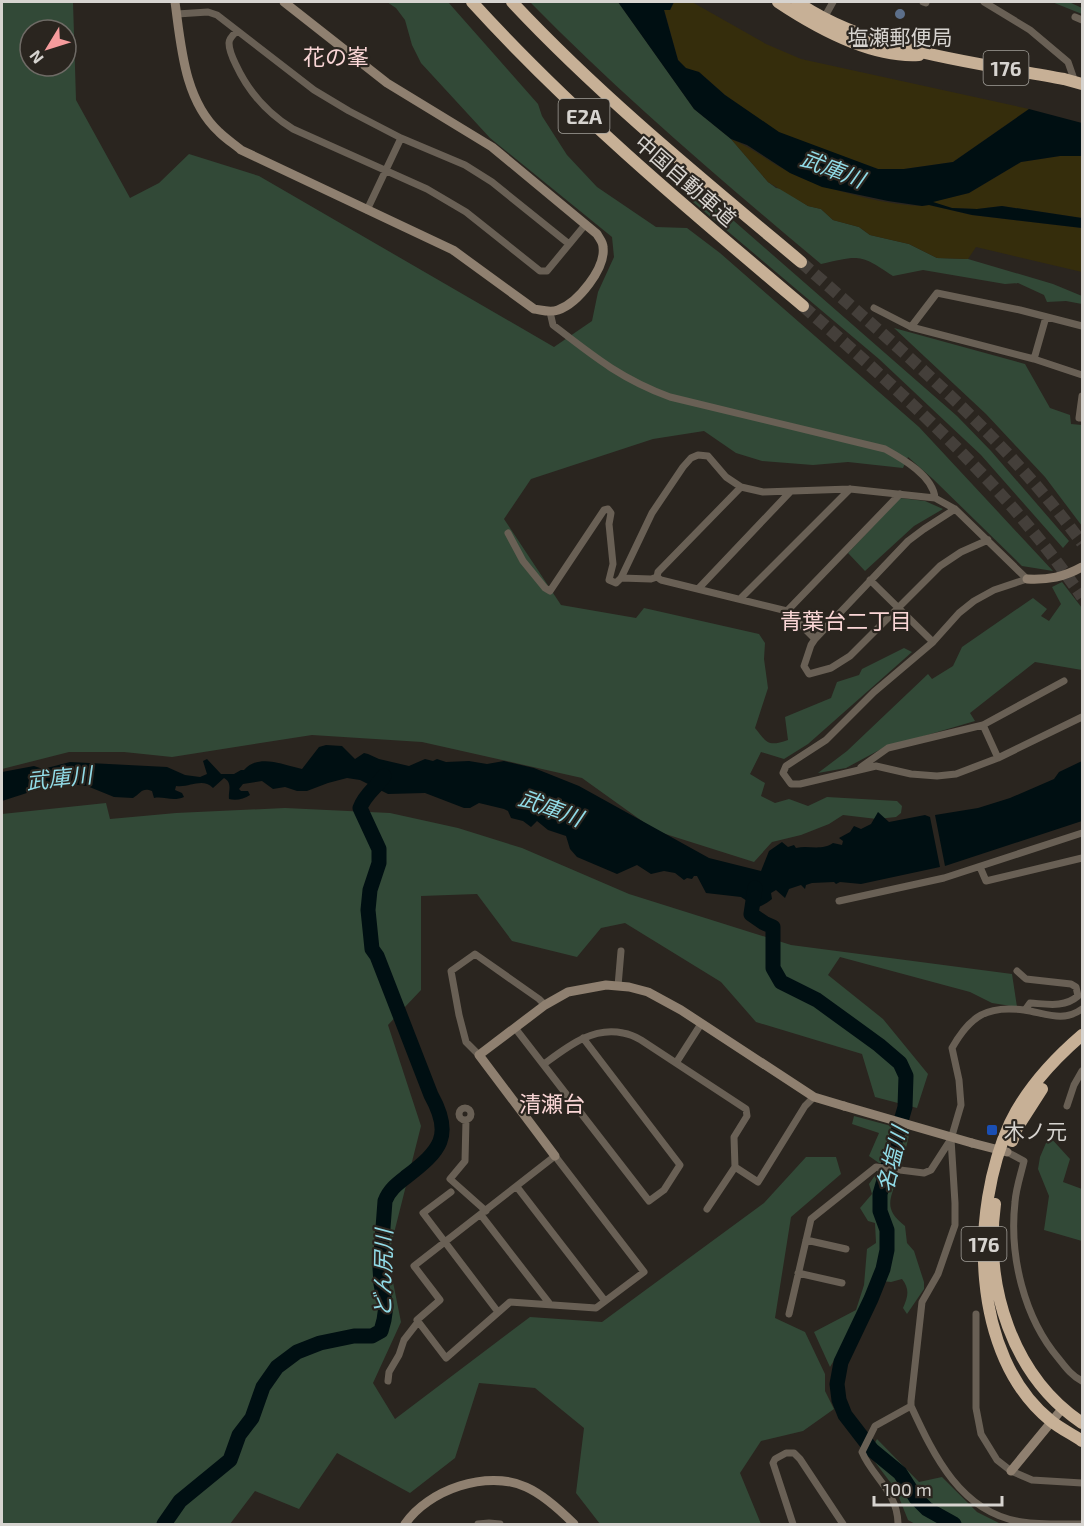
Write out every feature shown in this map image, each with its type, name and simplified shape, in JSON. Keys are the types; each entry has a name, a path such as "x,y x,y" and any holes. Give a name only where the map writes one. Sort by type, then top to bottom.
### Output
{"highway":[{"name":"中国自動車道","path":"472,2 581,113 803,306"},
{"name":"中国自動車道","path":"512,2 601,90 676,157 801,262"},
{"name":"176","path":"778,2 806,20 858,43 906,56 929,54"},
{"name":"176","path":"797,2 838,26 873,38 929,54 1079,83"},
{"name":"176","path":"1080,1037 1036,1096 1003,1151 988,1193 983,1226 985,1281 992,1323 1008,1363 1022,1387 1052,1421 1083,1441"},
{"name":"176","path":"1003,1151 991,1234 999,1298 1019,1352 1041,1385 1062,1409 1083,1423"}],"street":[{"path":"175,2 185,64 199,106 218,131 241,150 453,250 534,309 550,312 576,299 586,288 600,263 603,245 597,234 492,147 387,83 284,2"},
{"path":"824,18 833,2"},
{"path":"984,2 1030,30 1068,62 1079,83"},
{"path":"177,14 208,12 217,15 314,90 401,138 465,165 492,182 569,244"},
{"path":"237,31 229,44 233,59 243,80 259,103 274,117 293,129 427,189 466,212 540,271 547,271 585,225"},
{"path":"367,210 401,138"},
{"path":"911,327 937,293 987,302 1083,326"},
{"path":"874,308 911,327 1034,359 1083,375"},
{"path":"550,312 553,325 607,367 638,385 670,397 885,449 908,463 932,485 935,498"},
{"path":"1034,359 1046,317"},
{"path":"1083,396 1079,418 1083,418"},
{"path":"508,533 523,561 549,591 604,510 608,509 611,513 609,524 612,564 609,580 616,583 621,578 652,513 691,458 698,455 708,456 726,477 741,487 763,492 850,489 935,498 955,509 1028,579"},
{"path":"657,577 658,572 741,487"},
{"path":"741,598 850,489"},
{"path":"698,589 790,492"},
{"path":"787,611 900,494"},
{"path":"955,509 908,541 815,639 804,666 809,674 831,668 850,656 940,566 961,552 988,540"},
{"path":"1083,567 1066,576 1046,580 1028,579 994,590 974,601 959,613 933,642 874,692 826,740 786,766 783,773 791,784 800,784 876,766 911,774 937,776 956,774 998,758 1083,717"},
{"path":"621,578 651,579 657,577"},
{"path":"657,577 661,580 787,611 815,639"},
{"path":"870,580 933,642"},
{"path":"857,771 888,748 983,725 1064,681"},
{"path":"983,725 998,758"},
{"path":"839,902 944,878 1083,834"},
{"path":"980,867 986,881 1083,858"},
{"path":"618,986 621,951"},
{"path":"418,1322 446,1358 510,1302 596,1308 644,1272 466,1042 451,971 476,954 545,1005"},
{"path":"1017,971 1026,979 1071,984 1076,987 1078,996 1071,1002 1060,1004 1030,1003 1025,1010"},
{"path":"479,1056 545,1005 568,992 606,985 618,986 648,992 814,1097 1003,1151 1024,1161 1015,1201 1014,1241 1022,1286 1041,1334 1073,1376 1083,1381"},
{"path":"789,1314 811,1220 876,1167 924,1173 931,1170 951,1139 961,1105 959,1080 952,1048 970,1022 978,1015 1004,1010 1025,1010 1052,1017 1076,1014 1083,1009"},
{"path":"676,1063 701,1024"},
{"path":"515,1028 649,1201 664,1190 680,1165 583,1038"},
{"path":"544,1064 575,1041 599,1033 622,1032 641,1040 746,1109 747,1116 734,1137 735,1167 707,1209"},
{"path":"1067,1106 1074,1084 1083,1071"},
{"path":"735,1167 758,1182 814,1097"},
{"path":"466,1120 465,1161 450,1179 484,1213 549,1303"},
{"path":"951,1139 955,1226 938,1274 922,1302 911,1406 931,1450 958,1486 977,1505 1020,1522 1083,1524"},
{"path":"388,1382 389,1372 399,1355 404,1340 418,1322 417,1320 440,1300 414,1266 555,1156"},
{"path":"517,1186 605,1301"},
{"path":"451,1192 423,1214 498,1312"},
{"path":"806,1240 846,1249"},
{"path":"798,1274 842,1283"},
{"path":"976,1314 976,1408 981,1434 997,1460 1011,1471 1032,1480 1083,1483"},
{"path":"898,1524 898,1512 889,1490 862,1452 875,1426 911,1406"},
{"path":"1011,1471 1062,1409"},
{"path":"793,1524 773,1463 775,1459 786,1453 794,1453 800,1459 843,1524"},
{"path":"405,1524 413,1513 435,1496 457,1486 489,1481 508,1482 525,1487 547,1500 574,1524"},
{"path":"478,1524 501,1524"}],"green space":[{"path":"2,2 73,2 73,18 18,18 18,78 75,78 76,100 130,198 159,183 189,154 259,176 554,347 592,321 598,292 614,257 612,237 490,138 421,63 412,45 405,20 396,8 387,2 448,2 538,104 542,116 567,155 597,187 656,227 687,228 720,253 919,427 1053,571 1022,566 908,457 903,468 848,462 813,465 762,461 736,453 704,431 653,439 531,479 504,519 561,605 636,618 644,608 759,634 765,643 764,659 768,688 755,728 768,742 788,740 785,717 831,698 837,682 859,675 862,669 904,648 912,652 808,744 784,759 761,752 750,774 765,783 761,796 775,803 789,799 808,806 827,797 897,801 902,806 901,813 896,817 877,819 843,815 829,824 801,835 772,842 754,862 656,831 582,778 422,742 312,735 172,757 124,752 69,752 2,769"},
{"path":"530,2 618,2 694,109 731,139 768,182 808,206 821,209 833,220 859,227 870,235 909,244 937,258 968,259 1053,284 1082,296 1082,304 1066,301 1047,302 1044,295 1018,283 1005,284 923,270 893,276 859,258 821,264 636,104"},
{"path":"1052,2 1069,2 1082,8 1082,14"},
{"path":"702,193 957,416 991,451 1069,541 1063,548 981,455 879,359 693,202"},
{"path":"894,328 1025,364 1050,408 1070,415 1071,424 1082,425 1082,526 1045,477 986,414"},
{"path":"900,498 925,501 943,509 914,526 865,571 848,553"},
{"path":"1062,582 1082,608 1082,670 1035,662 970,713 975,721 883,748 846,768 818,773 847,751 928,674 932,679 953,666 962,647 1033,598 1047,609 1041,616 1049,621 1061,604 1052,587"},
{"path":"106,803 110,819 176,813 285,808 390,813 458,828 522,848 629,894 791,945 1012,974 1017,1007 992,1003 970,992 840,957 828,975 883,1019 928,1074 917,1108 875,1097 862,1054 756,1022 721,982 625,923 601,928 577,957 512,941 477,894 421,896 421,990 388,1025 421,1126 388,1257 401,1322 373,1383 395,1419 530,1317 602,1322 764,1203 806,1157 836,1157 841,1174 791,1217 775,1318 805,1332 825,1374 825,1391 834,1409 803,1431 761,1441 740,1473 761,1524 600,1524 576,1493 584,1428 535,1388 479,1383 455,1458 410,1493 337,1453 299,1509 255,1491 230,1524 2,1524 2,814"},
{"path":"854,1116 910,1131 902,1165 879,1163 869,1156 879,1133 852,1124"},
{"path":"1049,1136 1070,1159 1063,1182 1082,1189 1082,1241 1044,1230 1049,1196 1038,1169 1040,1157"},
{"path":"878,1171 898,1175 891,1197 891,1208 893,1214 905,1226 907,1243 914,1251 924,1289 907,1314 903,1308 907,1290 902,1279 891,1282 872,1280 853,1325 830,1367 814,1332 856,1310 864,1285 867,1249 876,1243 875,1223 868,1221 860,1208 872,1194 869,1184"},
{"path":"877,1439 919,1482 942,1477 977,1512 1001,1524 915,1524 908,1520 896,1490 869,1454"}],"sand":[{"path":"674,2 692,2 766,44 801,59 1029,109 953,162 904,169 878,169 779,133 725,95 699,72 686,69 678,60 664,9 670,10"},
{"path":"731,139 803,179 838,191 879,201 916,206 929,205 972,215 1082,228 1082,272 976,247 968,259 937,258 909,244 870,235 859,227 833,220 821,209 808,206 768,182"},
{"path":"1060,156 1082,156 1082,218 1002,206 977,209 952,208 931,202 969,193 1021,162"}],"water":[{"name":"武庫川","path":"618,2 674,2 670,10 664,10 678,60 686,68 699,72 725,95 779,132 878,169 904,169 953,162 1029,109 1082,123 1082,156 1060,156 1021,162 969,193 933,202 952,208 977,209 1002,206 1082,218 1082,228 972,215 929,205 888,201 822,187 790,173 747,145 731,139 694,109"},
{"name":"武庫川","path":"342,746 355,759 364,753 409,766 425,759 433,761 437,759 446,762 469,761 487,764 504,761 534,768 579,786 709,858 761,871 769,851 782,842 788,847 794,845 796,848 824,847 833,843 842,845 843,841 839,838 850,832 854,826 861,829 871,824 878,812 889,822 925,815 930,817 940,867 861,884 812,883 806,885 805,889 801,885 789,889 785,898 776,890 771,893 770,901 750,908 747,901 741,897 706,893 697,876 684,880 675,873 664,871 651,874 637,865 617,874 577,857 570,849 566,836 548,830 537,821 531,827 523,821 511,818 508,811 504,809 479,803 470,808 464,808 425,793 388,794 360,780 347,778 307,791 285,787 273,789 262,781 243,784 239,789 248,791 250,795 237,800 229,799 229,785 224,778 213,788 205,783 176,786 175,790 182,793 184,797 176,799 154,798 152,791 146,790 133,798 114,797 87,786 70,784 33,791 2,801 2,772 34,766 43,769 70,762 167,767 185,775 200,777 207,774 203,761 207,759 221,774 234,774 250,765 264,761 302,769 319,747"},
{"path":"1082,761 1082,821 945,866 935,815 978,808 1010,798 1054,779 1059,772"}],"waterway":[{"name":"どん尻川","path":"164,1524 180,1501 230,1460 239,1435 252,1418 263,1387 277,1367 297,1352 320,1343 354,1336 372,1336 381,1331 386,1306 380,1268 385,1201 394,1188 427,1159 440,1142 442,1121 438,1109 377,956 372,949 368,910 370,890 379,863 379,849 360,808 384,776"},
{"name":"名塩川","path":"755,888 751,914 773,927 773,968 781,982 817,1000 879,1045 900,1063 906,1076 905,1107 880,1194 880,1211 887,1230 887,1250 883,1269 841,1362 837,1384 839,1400 845,1415 872,1450 900,1473 916,1498 927,1509 954,1524"}],"tunnel":[{"path":"801,262 913,361 985,430 1019,466 1082,543"},
{"path":"803,306 879,373 987,479 1021,517 1082,597"}],"place":[{"name":"塩瀬郵便局","path":"900,14"},
{"name":"木ノ元","path":"992,1130"}],"district":[{"name":"花の峯","path":"336,56"},
{"name":"青葉台二丁目","path":"846,620"},
{"name":"清瀬台","path":"552,1103"}]}
